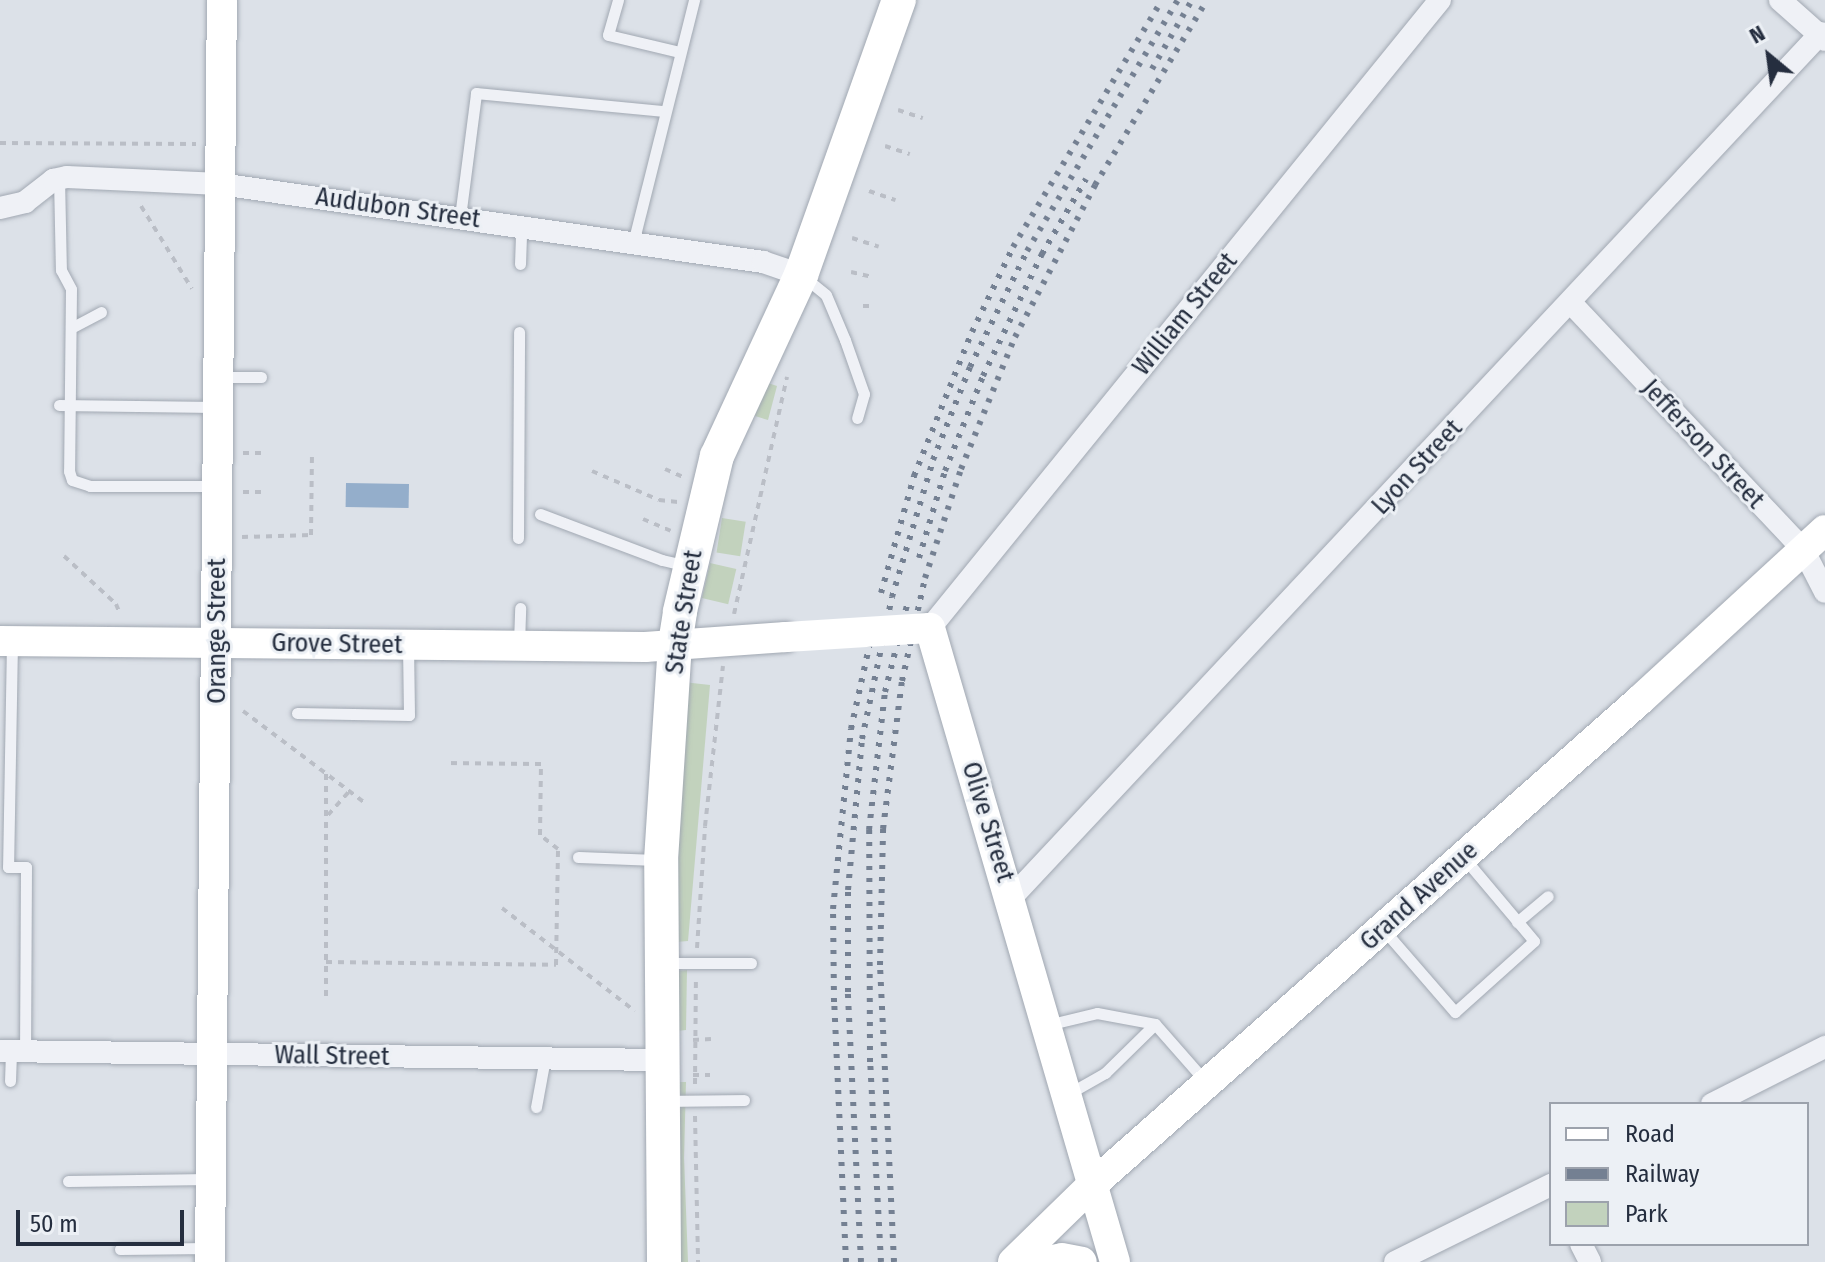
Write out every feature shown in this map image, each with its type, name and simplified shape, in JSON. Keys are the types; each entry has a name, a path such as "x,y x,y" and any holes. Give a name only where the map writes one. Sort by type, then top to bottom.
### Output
{"main road":[{"name":"Orange Street","path":"210,1255 216,642 230,489 220,392 222,0"},
{"name":"State Street","path":"664,1262 676,1075 662,963 661,860 675,644 689,566 717,456 801,275 899,0"},
{"name":"Grand Avenue","path":"1013,1262 1092,1185 1208,1085 1814,540"},
{"path":"675,644 930,628"},
{"name":"Olive Street","path":"930,628 1115,1262"},
{"name":"Grove Street","path":"6,641 519,646 675,644"},
{"path":"1042,1262 1062,1258 1082,1262"}],"street":[{"name":"William Street","path":"930,628 1440,0"},
{"path":"1780,0 1823,37"},
{"name":"Lyon Street","path":"1011,898 1823,37"},
{"name":"Audubon Street","path":"59,178 220,184 774,264 801,275"},
{"path":"0,208 25,202 59,178"},
{"name":"Jefferson Street","path":"1571,303 1814,540 1825,592"},
{"path":"1716,1102 1825,1047"},
{"name":"Wall Street","path":"12,1051 545,1058 676,1075"},
{"path":"1395,1262 1549,1186"}],"lane":[{"path":"618,0 608,35 680,52"},
{"path":"633,243 694,0"},
{"path":"460,217 476,93 664,111"},
{"path":"59,178 61,270 71,289 64,405 69,471 77,484 230,489"},
{"path":"520,264 521,226"},
{"path":"801,275 826,295 845,340 864,394 857,418"},
{"path":"71,328 101,312"},
{"path":"518,538 519,332"},
{"path":"64,405 220,392 261,377"},
{"path":"540,514 662,560 689,566"},
{"path":"519,646 520,608"},
{"path":"6,641 8,867 26,867 10,1081"},
{"path":"297,713 409,715 408,645"},
{"path":"578,857 661,860"},
{"path":"1382,928 1455,1012 1534,941 1463,857"},
{"path":"1517,922 1548,896"},
{"path":"662,963 751,963"},
{"path":"1047,1025 1097,1013 1155,1024 1208,1085"},
{"path":"1067,1094 1105,1073 1155,1024"},
{"path":"536,1107 545,1058"},
{"path":"676,1075 744,1100"},
{"path":"68,1181 210,1179"},
{"path":"120,1249 210,1255"}],"path":[{"path":"898,110 923,118"},
{"path":"0,143 202,144"},
{"path":"885,146 910,154"},
{"path":"869,191 895,200"},
{"path":"141,206 196,296"},
{"path":"852,238 879,247"},
{"path":"851,272 872,277"},
{"path":"863,306 871,306"},
{"path":"695,1075 697,962 705,826 721,675 787,375"},
{"path":"241,453 263,453"},
{"path":"240,537 311,535 312,453"},
{"path":"665,469 687,479"},
{"path":"592,471 659,500 681,502"},
{"path":"230,489 265,492"},
{"path":"643,519 673,532"},
{"path":"64,556 116,604 120,614"},
{"path":"243,711 365,803"},
{"path":"326,962 556,965 558,849 540,835 541,764 446,763"},
{"path":"326,774 326,996"},
{"path":"327,817 349,791"},
{"path":"502,908 637,1012"},
{"path":"695,1040 711,1039"},
{"path":"695,1040 676,1075 698,1262"},
{"path":"676,1075 695,1075"},
{"path":"676,1075 710,1075"}],"green space":[{"path":"768,383 777,386 768,420 755,416"},
{"path":"722,518 746,522 740,556 717,553"},
{"path":"710,563 736,569 728,604 702,598"},
{"path":"683,682 710,685 688,941 676,942"},
{"path":"687,970 686,1030 677,1031 676,971"},
{"path":"676,1082 686,1082 684,1158 688,1262 679,1262"}],"water":[{"path":"346,483 409,484 409,508 346,507"}],"railway":[{"path":"881,593 914,476 972,332 1013,247 1162,0"},
{"path":"861,1262 848,992 848,890 862,739 892,597 933,460 970,367 1027,251 1178,0"},
{"path":"1152,69 1192,0"},
{"path":"894,1262 880,965 883,829 902,681 925,578 961,469 1015,337 1095,185 1207,0"},
{"path":"919,558 945,471 983,376 1042,254 1086,179"},
{"path":"881,1262 870,1062 869,830 885,692 908,601"},
{"path":"846,1262 834,1002 833,909 851,729 874,624"}]}
